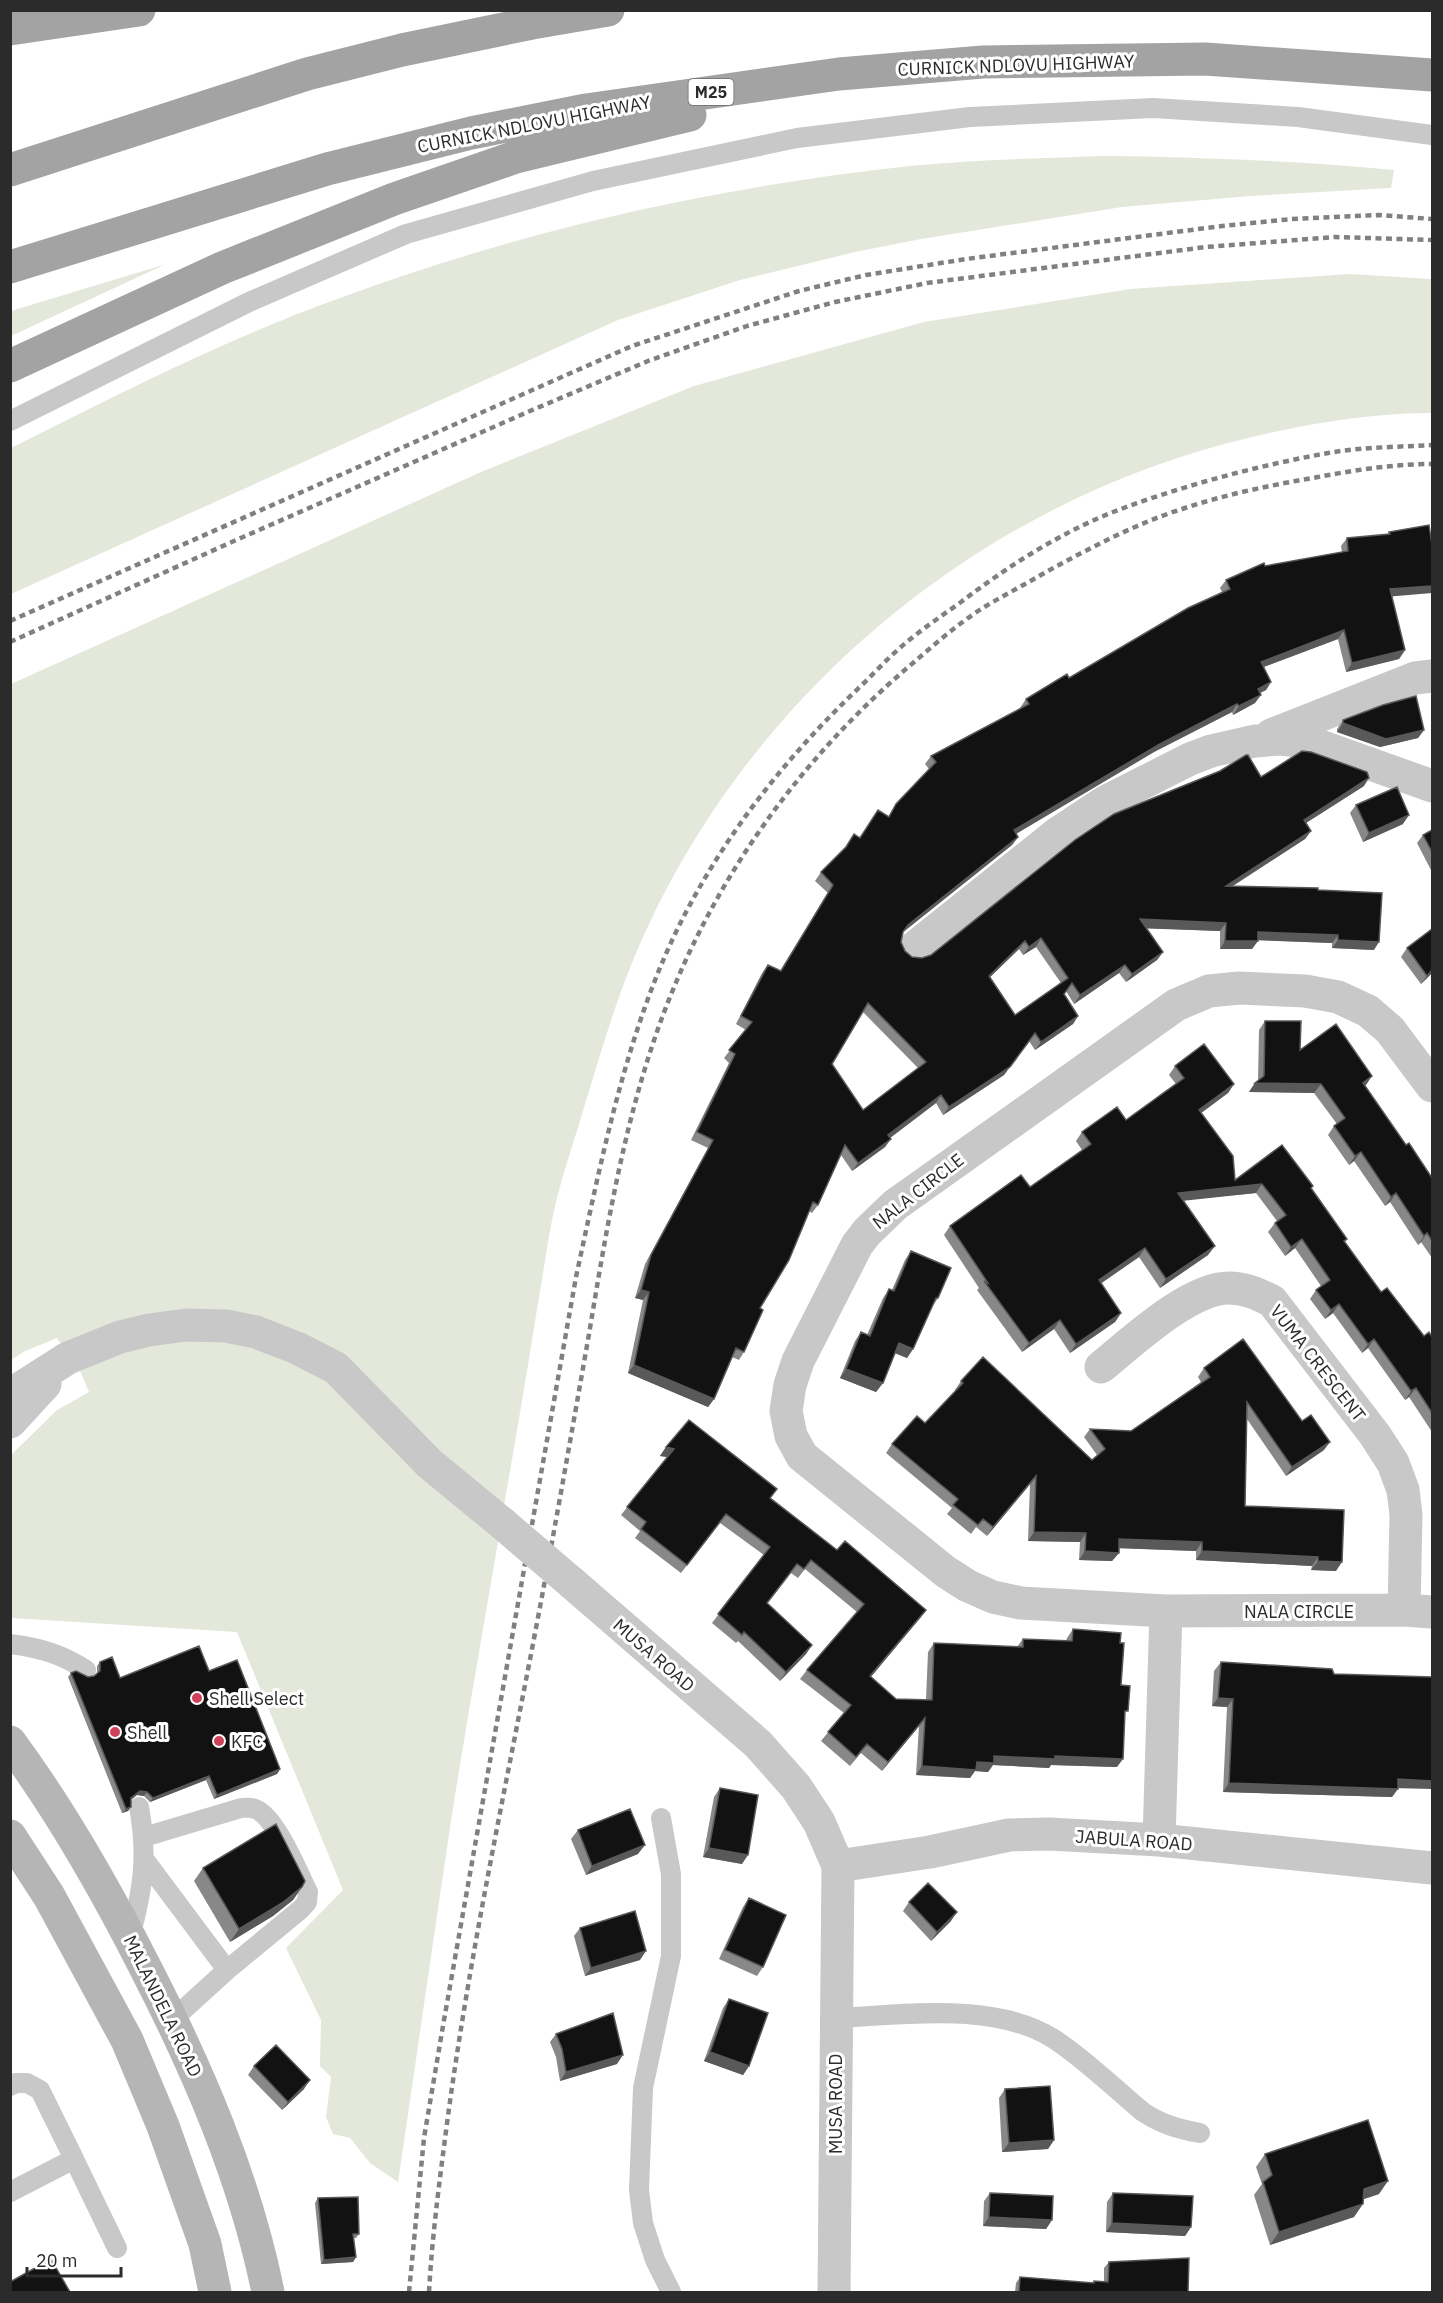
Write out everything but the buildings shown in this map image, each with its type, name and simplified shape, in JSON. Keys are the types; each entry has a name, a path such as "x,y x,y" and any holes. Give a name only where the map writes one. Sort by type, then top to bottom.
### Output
{"main road":[{"path":"10,29 139,10"},
{"path":"10,170 307,74 402,50 608,10"},
{"name":"CURNICK NDLOVU HIGHWAY","path":"10,267 327,169 471,132 586,110 839,74 983,62 1205,59 1432,75"},
{"path":"10,366 222,267 394,199 516,157 869,71"},
{"name":"MALANDELA ROAD","path":"10,1742 85,1854 172,2020 223,2137 260,2255 268,2292"},
{"path":"10,1836 49,1896 127,2040 163,2126 205,2244 215,2292"}],"street":[{"path":"1255,741 1415,678 1432,676"},
{"path":"914,948 1058,833 1105,802 1190,759 1211,751 1255,741 1280,739 1309,742 1432,786"},
{"name":"NALA CIRCLE","path":"1418,1611 1166,1611 1021,1604 993,1597 968,1586 946,1572 802,1456 790,1436 786,1411 790,1385 798,1361 845,1265 867,1232 895,1205 1176,1005 1209,991 1239,988 1305,991 1338,997 1368,1011 1390,1030 1432,1086"},
{"name":"VUMA CRESCENT","path":"1101,1367 1156,1322 1185,1303 1211,1290 1230,1288 1252,1292 1272,1301 1375,1435 1393,1463 1403,1490 1418,1611"},
{"name":"MUSA ROAD","path":"10,1395 68,1358 120,1337 149,1330 186,1325 226,1326 256,1332 297,1348 336,1368 430,1464 758,1744 802,1796 819,1822 838,1866 834,2292"},
{"name":"MUSA ROAD","path":"10,1422 68,1358"},
{"path":"1159,1840 1166,1611"},
{"name":"JABULA ROAD","path":"838,1866 930,1852 1009,1835 1049,1834 1159,1840 1432,1868"}],"lane":[{"path":"10,421 249,302 406,234 593,181 797,138 970,117 1153,108 1298,117 1432,135"},
{"path":"10,1644 38,1648 67,1657 86,1670"},
{"path":"130,1937 143,1879 144,1837 139,1807"},
{"path":"144,1837 241,1808 255,1809 266,1816 276,1830 308,1892 308,1902 172,2020"},
{"path":"661,1818 670,1874 671,1956 643,2088 639,2190 643,2223 655,2260 671,2292"},
{"path":"144,1859 227,1970"},
{"path":"835,2018 936,2014 988,2016 1023,2024 1054,2039 1143,2112 1159,2122 1173,2128 1200,2133"},
{"path":"10,2086 16,2083 27,2083 40,2090 117,2248"},
{"path":"10,2192 74,2159"}],"shaded area":[{"path":"1105,156 1250,160 1394,170 1391,188 1250,196 1122,207 921,239 855,252 740,280 618,320 11,594 11,448 173,368 298,314 409,274 479,252 621,214 692,199 837,175 910,166"},
{"path":"166,264 11,336 11,311"},
{"path":"1350,274 1432,279 1432,413 1364,417 1297,427 1252,437 1151,467 1054,509 963,562 879,626 803,698 735,779 678,868 632,963 619,998 601,1050 553,1214 444,1866 398,2182 370,2163 350,2138 333,2134 326,2117 331,2077 320,2066 321,2020 286,1948 343,1890 237,1632 11,1618 11,1455 57,1410 89,1392 81,1373 57,1338 25,1351 11,1360 11,684 481,472 694,386 924,322 1130,289"}],"railway":[{"path":"10,621 632,346 799,291 866,275 966,259 1222,226 1292,219 1379,215 1432,219"},
{"path":"10,642 530,411 648,361 747,326 835,302 927,283 1206,247 1335,237 1432,240"},
{"path":"409,2292 424,2138 576,1277 607,1138 632,1045 665,956 703,881 743,819 765,790 838,708 914,636 996,576 1034,552 1073,530 1113,512 1219,478 1301,458 1341,451 1432,445"},
{"path":"429,2292 441,2171 466,1999 620,1163 655,1038 691,949 715,903 771,815 837,735 922,655 986,606 1079,554 1164,515 1232,494 1266,487 1389,466 1432,464"}],"place":[{"name":"Shell Select","path":"197,1698"},
{"name":"Shell","path":"115,1732"},
{"name":"KFC","path":"219,1741"}]}
